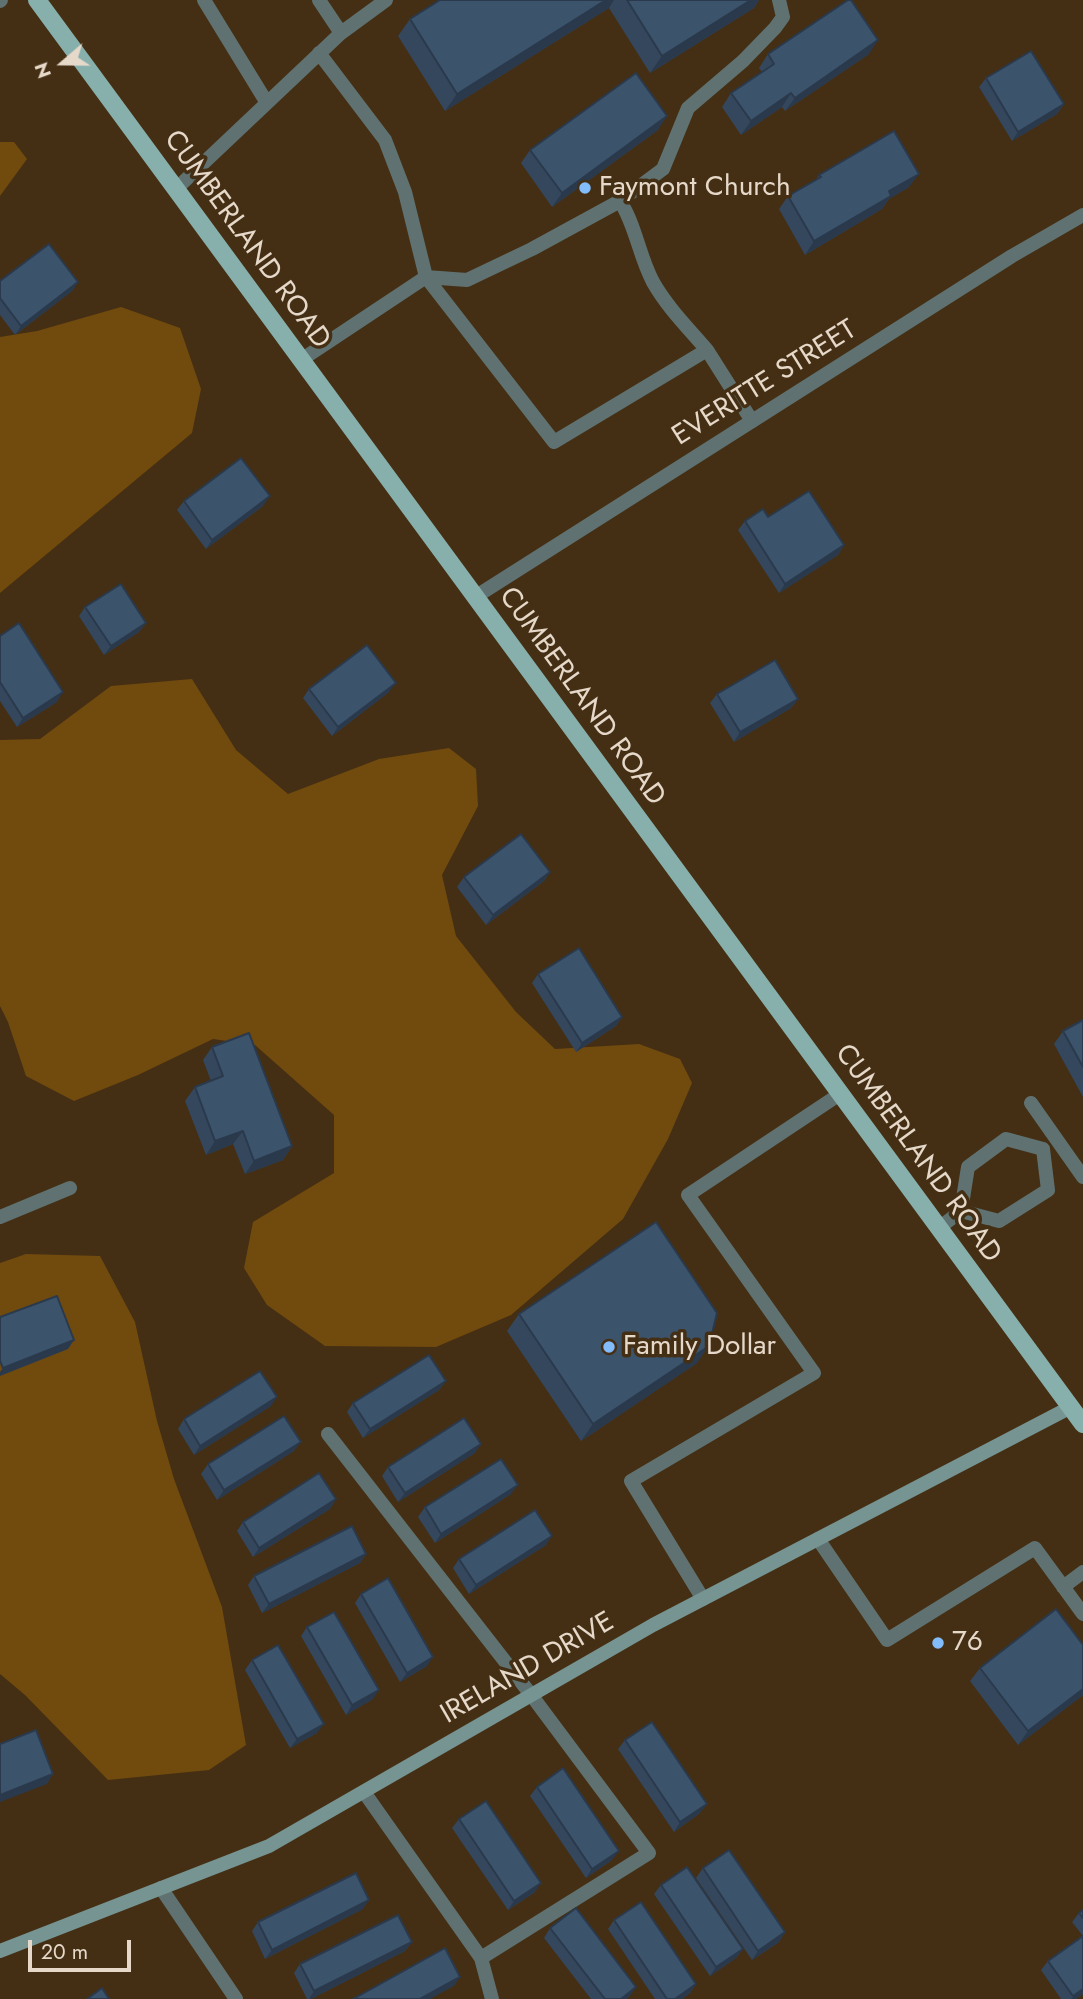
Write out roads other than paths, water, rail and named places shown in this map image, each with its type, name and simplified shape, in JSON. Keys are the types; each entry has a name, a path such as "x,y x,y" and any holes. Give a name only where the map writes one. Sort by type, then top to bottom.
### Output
{"main road":[{"name":"CUMBERLAND ROAD","path":"37,0 939,1228 1077,1406 1083,1424"},
{"name":"IRELAND DRIVE","path":"0,1951 269,1846 653,1625 1077,1406"}],"street":[{"path":"204,0 267,103"},
{"path":"319,0 341,33"},
{"path":"301,360 426,277 467,280 620,201 663,169 688,108 743,61 775,28 783,17 779,0"},
{"path":"176,189 319,53 382,1"},
{"path":"319,53 385,140 405,192 426,277 554,442 707,350"},
{"path":"620,201 629,216 652,281 707,350 752,421"},
{"name":"EVERITTE STREET","path":"475,597 1012,256 1083,215"},
{"path":"703,1598 631,1481 814,1373 688,1195 840,1094"},
{"path":"1031,1103 1083,1177"},
{"path":"939,1228 961,1211 968,1167 1006,1139 1044,1149"},
{"path":"1044,1149 1056,1140"},
{"path":"961,1211 999,1221 1048,1189 1044,1149"},
{"path":"0,1217 70,1188"},
{"path":"328,1434 532,1696 649,1853 481,1958"},
{"path":"818,1539 887,1640 1035,1548 1083,1614"},
{"path":"1063,1587 1083,1572"},
{"path":"364,1792 481,1958 492,1999"},
{"path":"161,1888 236,1999"}],"place":[{"name":"Faymont Church","path":"585,188"},
{"name":"Family Dollar","path":"609,1347"},
{"name":"76","path":"938,1643"}]}
